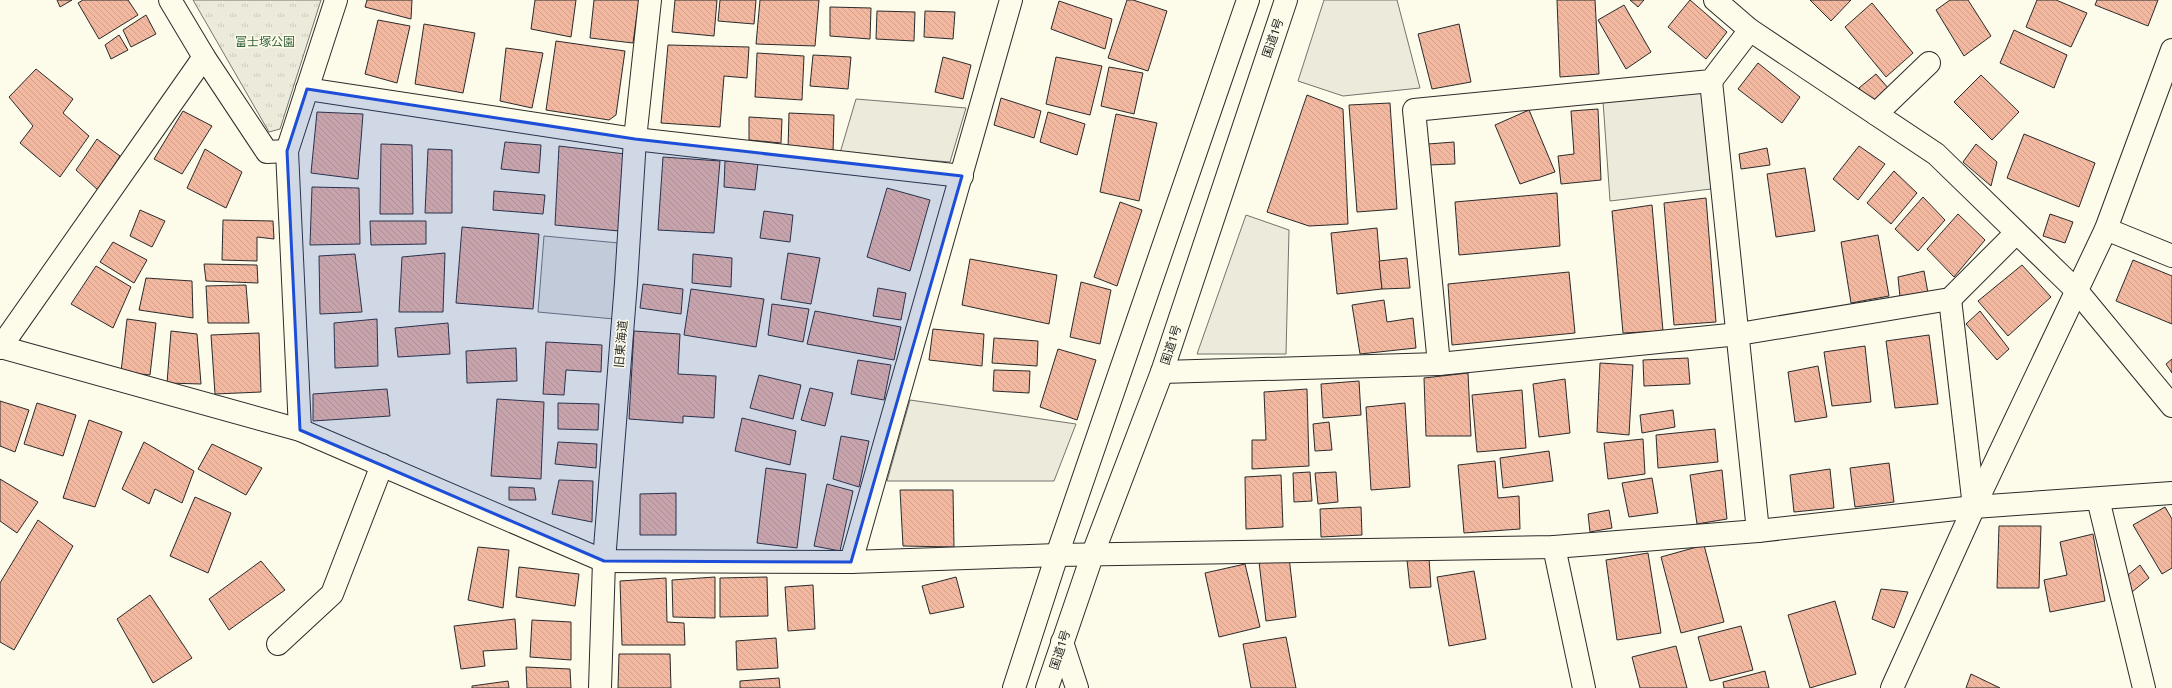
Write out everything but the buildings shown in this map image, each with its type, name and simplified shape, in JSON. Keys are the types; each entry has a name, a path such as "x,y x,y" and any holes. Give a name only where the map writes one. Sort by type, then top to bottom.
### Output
{"main road":[{"path":"170,0 204,57 267,152 287,150"},
{"path":"300,430 287,150 336,0"},
{"name":"旧東海道","path":"600,688 604,561 626,283 635,139 650,0"},
{"path":"851,562 1011,0"},
{"path":"1014,688 1057,556 1248,0"},
{"name":"国道1号","path":"1047,688 1092,556 1162,372 1286,0"},
{"path":"1715,0 1750,30 1936,154 2077,291 2172,406"},
{"path":"1750,30 1712,81 1758,531"},
{"path":"1890,687 1974,506 2106,229 2172,50"},
{"path":"204,57 0,348 300,430 604,561 851,562 1057,556 1554,547 1758,531 1974,506 2172,493"},
{"path":"1876,114 1929,62"},
{"path":"1439,364 1414,110 1712,81"},
{"path":"307,89 635,139 962,176"},
{"path":"2106,229 2172,256"},
{"path":"1162,372 1439,364 1739,334 1950,298 2016,233"},
{"path":"1950,298 1974,506"},
{"path":"278,644 332,594 382,465"},
{"path":"2098,499 2144,688"},
{"path":"1554,547 1584,688"},
{"path":"1062,642 1077,688"}],"highlighted area":[{"path":"307,89 635,139 962,176 851,562 604,561 300,430 287,151"}],"green space":[{"name":"富士塚公園","path":"193,0 321,0 280,129 269,132"}],"shaded area":[{"path":"1324,0 1397,0 1420,88 1343,96 1298,81"},
{"path":"1702,90 1711,189 1610,201 1603,101"},
{"path":"856,99 966,108 950,162 840,153"},
{"path":"1246,215 1289,230 1286,354 1197,354"},
{"path":"544,236 619,243 614,319 538,312"},
{"path":"910,400 1076,424 1054,481 887,481"}]}
